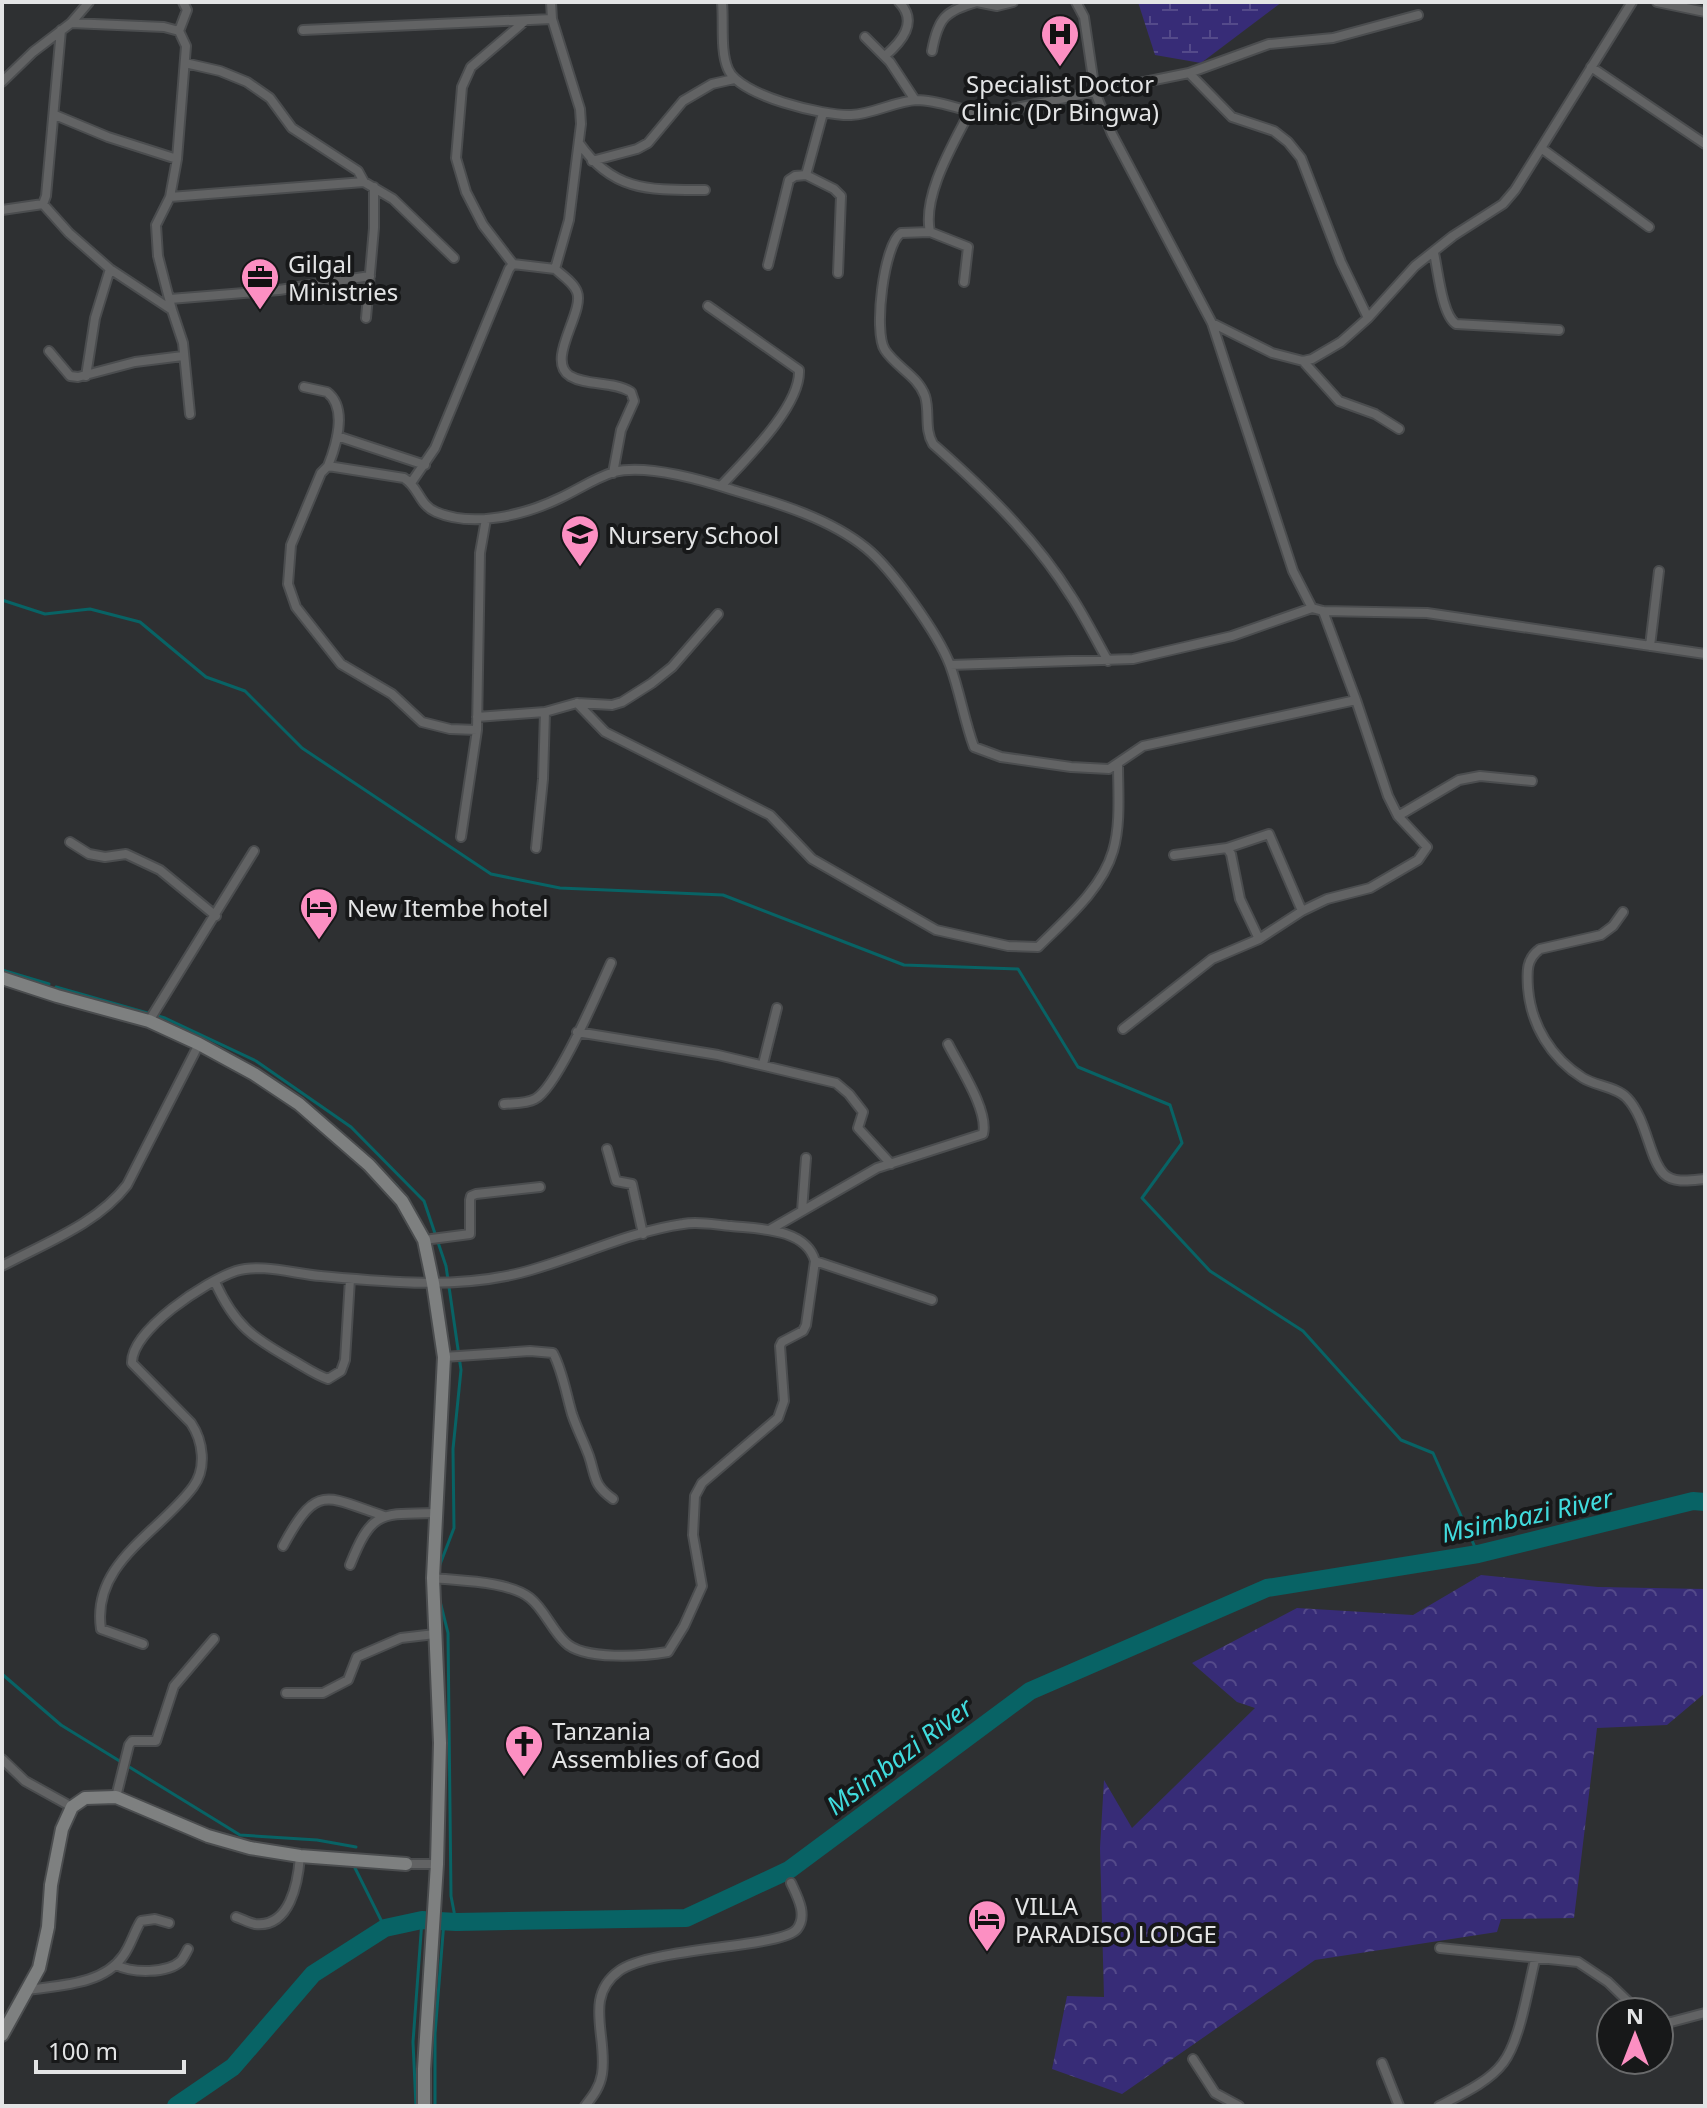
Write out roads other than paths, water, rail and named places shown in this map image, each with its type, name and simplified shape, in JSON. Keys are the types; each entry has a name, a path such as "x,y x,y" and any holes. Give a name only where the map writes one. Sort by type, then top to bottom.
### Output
{"main road":[{"path":"2,978 149,1021 254,1074 299,1104 369,1165 402,1201 424,1240 444,1357 433,1578 440,1743 437,1864 424,2106"},
{"path":"2,2035 39,1968 48,1927 57,1847 72,1807 85,1798 116,1797 208,1836 250,1848 300,1856 406,1864"}],"street":[{"path":"2,82 33,52 71,23 89,2"},
{"path":"183,2 187,10 179,31 186,46 177,159 170,197 156,225 156,238 172,310 180,330 190,414"},
{"path":"551,2 552,19 580,109 569,220 555,269"},
{"path":"722,2 725,57 734,79 765,95 823,113 851,115 915,100 970,111 1019,109 1189,73 1269,44 1333,38 1418,15"},
{"path":"885,56 903,40 906,33 907,13 899,2"},
{"path":"932,51 936,29 942,19 958,7 977,2 997,6 1013,2"},
{"path":"1076,2 1084,17 1095,92 1112,134 1212,323 1293,571 1312,608"},
{"path":"1212,323 1272,353 1303,361 1341,342 1368,318 1405,275 1453,236 1503,204 1632,2"},
{"path":"1657,2 1705,12"},
{"path":"303,30 552,19"},
{"path":"525,21 471,67 462,87 456,158 466,192 483,225 513,264 555,269 577,289 579,299 562,355 564,368 570,376 621,386 631,392 634,401 618,439 613,473"},
{"path":"71,23 164,27 179,31"},
{"path":"61,30 55,115 43,204 69,233 110,269 172,310"},
{"path":"865,37 885,56 915,100"},
{"path":"185,63 220,71 247,82 270,98 292,128 358,171 364,182"},
{"path":"1591,67 1705,144"},
{"path":"1189,73 1232,117 1274,131 1301,158 1341,262 1368,318"},
{"path":"592,161 648,143 683,101 712,84 734,79"},
{"path":"930,232 932,201 941,170 970,111"},
{"path":"806,175 823,113"},
{"path":"55,115 108,137 177,159"},
{"path":"579,143 602,170 633,186 705,190"},
{"path":"1541,148 1649,227"},
{"path":"768,265 789,180 806,175 834,189 841,196 838,273"},
{"path":"170,197 364,182 393,199 454,258"},
{"path":"366,318 374,187"},
{"path":"2,210 43,204"},
{"path":"964,282 968,247 930,232 901,233 892,244 881,304 882,345 924,393 929,436 933,444 985,490 1022,530 1071,594 1108,661"},
{"path":"1434,253 1445,309 1449,319 1456,324 1559,330"},
{"path":"411,483 425,465 453,410 495,298 513,264"},
{"path":"86,376 95,318 110,269"},
{"path":"170,299 279,290 370,276"},
{"path":"708,306 799,370 796,391 787,405 759,444 721,486"},
{"path":"49,351 70,376 86,376 135,362 183,356"},
{"path":"1303,361 1339,401 1375,414 1399,429"},
{"path":"304,387 333,396 338,415 337,436 328,466 316,483 291,545 288,584 296,607 341,664 392,694 422,722 450,729 477,730"},
{"path":"337,436 425,465"},
{"path":"328,466 404,478 411,483 425,506 437,512 486,519 557,500 613,473 649,471 721,486 772,502 827,525 866,548 909,597 950,665 974,747 1001,757 1109,769 1135,750 1153,744 1356,700"},
{"path":"461,837 477,730 480,553 486,519"},
{"path":"1650,646 1659,571"},
{"path":"950,665 1133,659 1232,636 1312,608 1323,611 1427,613 1705,654"},
{"path":"1123,1029 1212,959 1259,939 1327,899 1370,888 1418,860 1427,847 1398,816 1388,796 1323,611"},
{"path":"477,717 545,712 577,703 612,705 636,695 672,667 718,614"},
{"path":"577,703 605,732 770,815 812,859 889,904 936,930 1008,946 1038,947 1103,874 1113,850 1118,764"},
{"path":"536,848 543,779 545,712"},
{"path":"1398,816 1459,780 1480,776 1532,781"},
{"path":"1174,855 1227,848 1269,834 1302,911"},
{"path":"70,842 89,854 105,857 126,854 160,870 216,916"},
{"path":"1227,848 1240,899 1259,939"},
{"path":"149,1021 254,851"},
{"path":"1623,912 1613,926 1601,935 1540,949 1534,954 1528,964 1533,1017 1548,1047 1582,1077 1627,1098 1646,1129 1664,1174 1673,1180 1705,1179"},
{"path":"504,1104 536,1099 549,1083 611,963"},
{"path":"763,1064 777,1008"},
{"path":"577,1032 763,1064 836,1083 863,1112 858,1128 891,1164"},
{"path":"2,1266 113,1203 127,1185 199,1044"},
{"path":"771,1229 865,1173 983,1134 986,1126 981,1110 948,1044"},
{"path":"607,1149 616,1181 632,1184 643,1234"},
{"path":"802,1211 806,1158"},
{"path":"424,1240 470,1234 471,1196 540,1187"},
{"path":"143,1644 105,1633 101,1629 101,1607 106,1586 133,1545 193,1487 201,1470 202,1453 199,1434 141,1374 132,1363 131,1353 136,1343 168,1310 215,1282 239,1270 253,1269 350,1279 433,1283 470,1281 522,1272 686,1223 771,1229 813,1252 815,1261 803,1331 780,1346 784,1401 778,1418 702,1483 695,1496 693,1535 702,1586 668,1652 643,1656 580,1651 567,1645 531,1598 494,1585 433,1578"},
{"path":"815,1261 932,1300"},
{"path":"215,1282 227,1309 251,1336 328,1379 341,1371 345,1360 350,1279"},
{"path":"444,1357 530,1351 553,1353 596,1483 613,1499"},
{"path":"283,1546 297,1519 320,1499 338,1499 384,1516 436,1513"},
{"path":"350,1565 363,1535 384,1516"},
{"path":"286,1693 323,1693 348,1680 357,1657 401,1638 435,1634"},
{"path":"116,1797 129,1745 137,1740 156,1741 174,1686 214,1639"},
{"path":"2,1759 25,1781 72,1807"},
{"path":"2,1775 11,1769"},
{"path":"236,1917 255,1924 271,1922 285,1913 299,1874 300,1856"},
{"path":"406,1864 437,1864"},
{"path":"585,2106 596,2092 602,2072 598,2000 604,1984 621,1968 715,1946 786,1937 796,1931 801,1922 802,1910 791,1883"},
{"path":"28,1990 84,1981 116,1965 126,1953 141,1921 155,1919 169,1923"},
{"path":"1440,1948 1578,1962 1587,1966 1621,1996"},
{"path":"116,1965 132,1972 165,1968 181,1961 188,1949"},
{"path":"1439,2106 1502,2066 1522,2016 1535,1960"},
{"path":"1675,2021 1705,2013"},
{"path":"1193,2059 1215,2093 1239,2106"},
{"path":"1382,2063 1399,2106"}],"waterway":[{"path":"2,600 45,614 90,609 140,622 206,677 245,691 302,748 491,874 560,888 723,895 904,965 1018,969 1078,1067 1170,1105 1182,1143 1142,1198 1210,1271 1303,1331 1401,1440 1433,1453 1478,1554"},
{"path":"2,970 49,984"},
{"path":"56,987 165,1018 256,1061 351,1127 424,1201 446,1266 461,1370 453,1449 454,1528 439,1567"},
{"path":"386,1175 397,1186"},
{"name":"Msimbazi River","path":"176,2106 233,2067 313,1974 385,1928 422,1920 686,1918 789,1870 1030,1691 1267,1588 1478,1554 1693,1501 1705,1502"},
{"path":"439,1597 448,1633 451,1896 456,1922"},
{"path":"2,1674 61,1725 240,1835 317,1840 356,1847"},
{"path":"355,1868 385,1928"},
{"path":"416,2106 413,2042 422,1920"},
{"path":"435,2106 435,2034 444,1921"}],"place":[{"name":"Specialist Doctor Clinic (Dr Bingwa)","path":"1060,68"},
{"name":"Gilgal Ministries","path":"260,311"},
{"name":"Nursery School","path":"580,568"},
{"name":"New Itembe hotel","path":"319,941"},
{"name":"Tanzania Assemblies of God","path":"524,1778"},
{"name":"VILLA PARADISO LODGE","path":"987,1953"}]}
